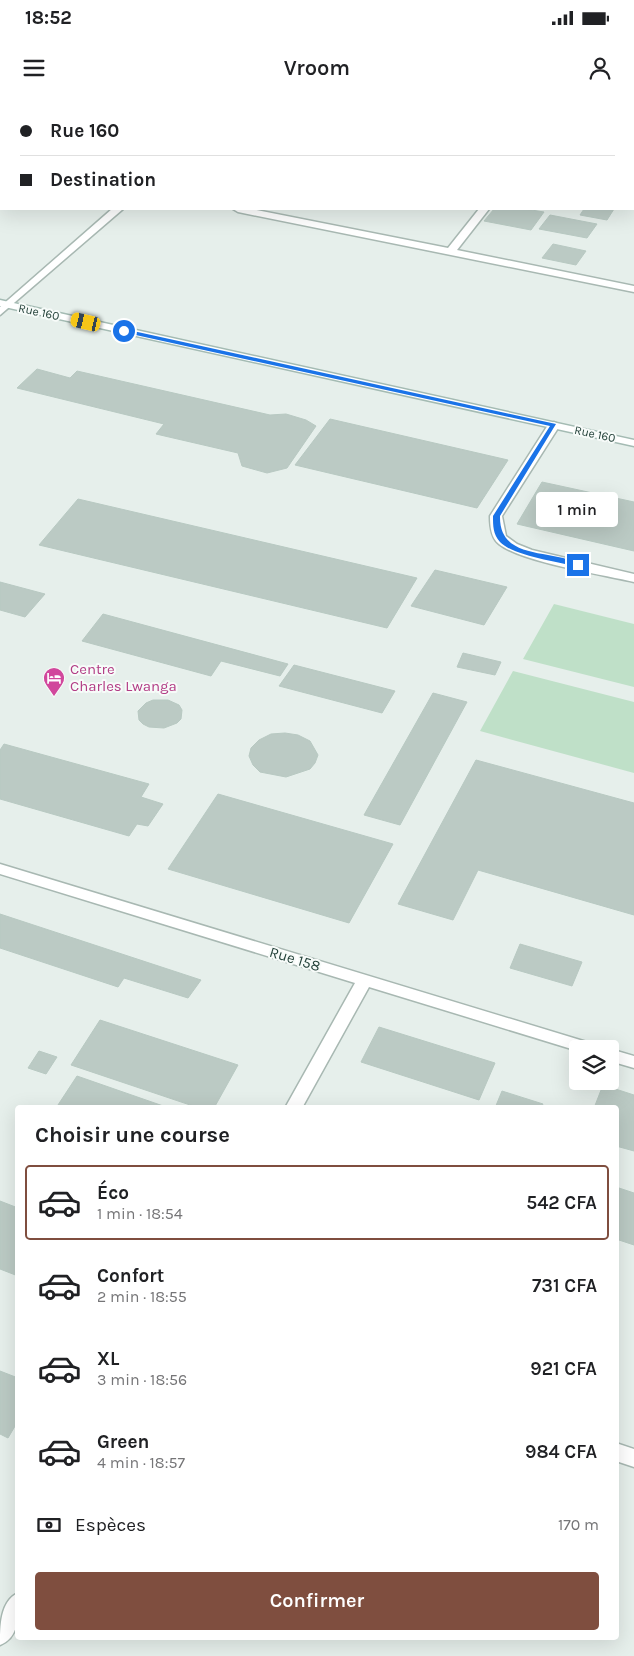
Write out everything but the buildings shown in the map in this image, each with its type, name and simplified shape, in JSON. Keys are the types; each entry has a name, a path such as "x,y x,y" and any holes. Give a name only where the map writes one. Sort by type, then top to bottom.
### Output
{"street":[{"path":"2,307 117,210"},
{"path":"243,210 634,289"},
{"path":"450,252 483,210"},
{"name":"Rue 160","path":"2,307 634,443"},
{"path":"554,425 496,516 496,529 503,541 522,551 634,578"},
{"name":"Rue 158","path":"0,869 569,1043"},
{"path":"295,1105 365,980"},
{"path":"619,1058 634,1062"},
{"path":"619,1453 634,1458"},
{"path":"0,1635 15,1608"}],"green space":[{"path":"554,604 634,624 634,687 523,659"},
{"path":"513,671 634,702 634,773 480,731"}],"place":[{"name":"Centre Charles Lwanga","path":"54,697"}],"route":[{"path":"124,331 554,425 496,516 496,529 503,541 522,551 578,565"}]}
